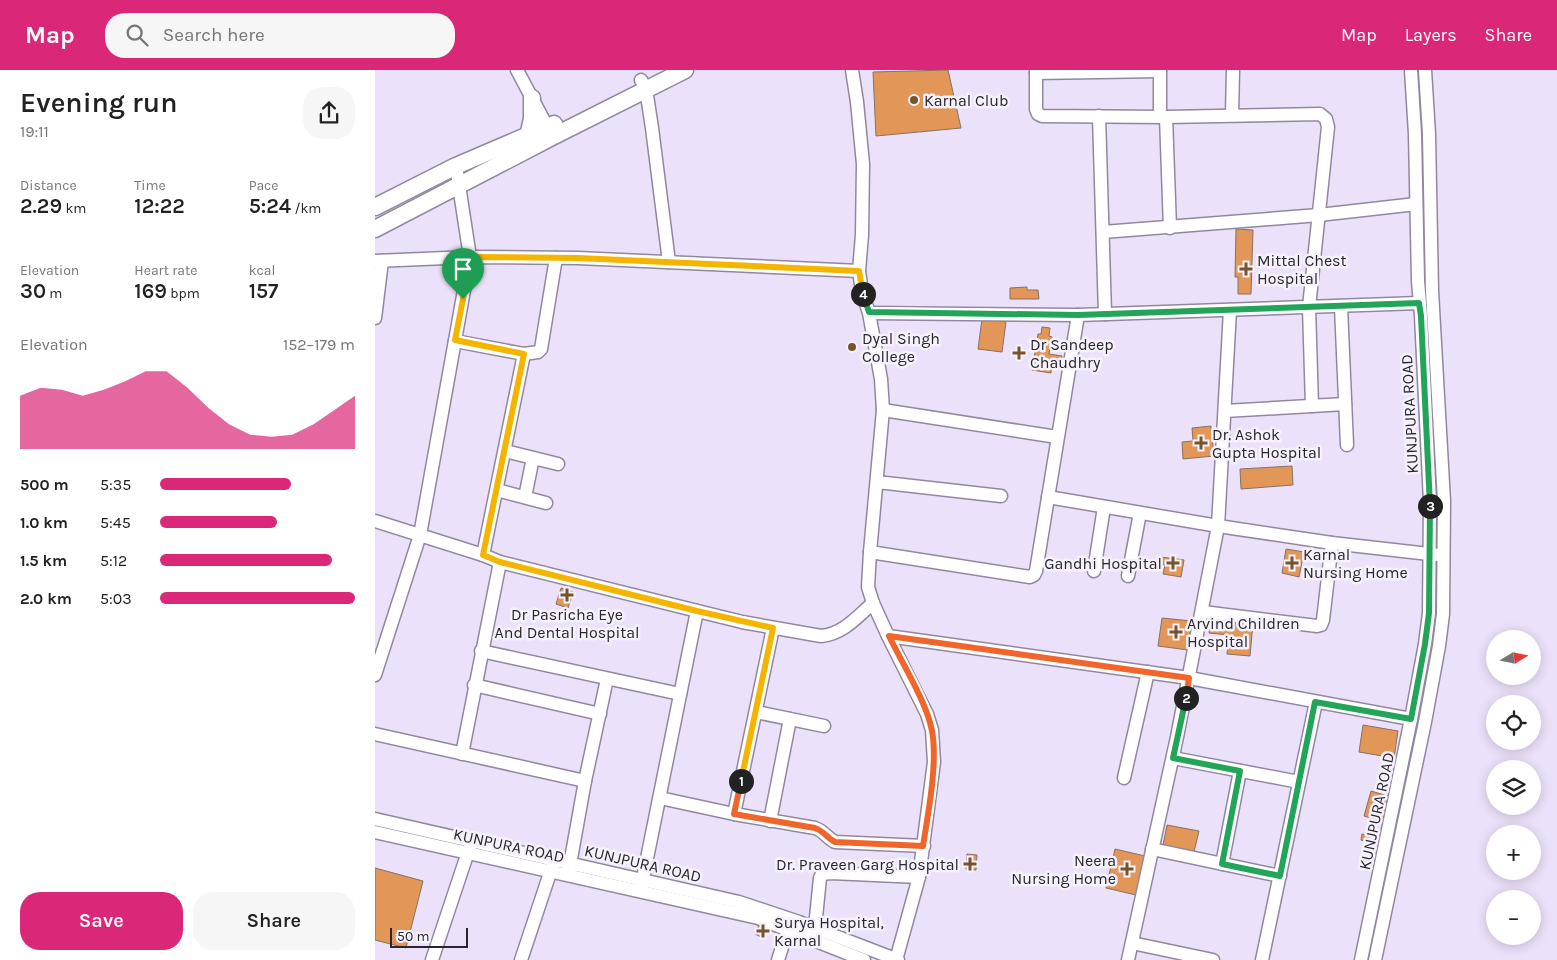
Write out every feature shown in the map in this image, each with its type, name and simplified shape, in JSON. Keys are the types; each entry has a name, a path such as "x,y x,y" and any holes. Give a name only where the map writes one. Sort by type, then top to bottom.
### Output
{"main road":[{"path":"643,85 662,70"},
{"path":"375,229 458,186 549,132 643,85 685,70"},
{"path":"528,136 532,119 531,98"},
{"path":"375,207 456,166 528,136 549,132"}],"street":[{"path":"517,70 549,132"},
{"path":"852,70 863,164 862,235 859,271 862,292 869,312 881,379 883,410 870,552 869,587 873,603 927,714 932,730 934,762 919,877 897,960"},
{"path":"1170,228 1163,117 1159,70 1036,72 1036,109 1038,114 1042,116 1163,117 1320,114 1326,119 1328,127 1309,307 1312,406"},
{"path":"1232,115 1233,70"},
{"name":"KUNJPURA ROAD","path":"1361,960 1411,719 1429,613 1429,492 1419,303 1411,70"},
{"name":"KUNJPURA ROAD","path":"1375,960 1439,646 1443,614 1444,502 1432,296 1429,134 1425,70"},
{"path":"643,85 669,262"},
{"path":"1099,116 1105,314"},
{"path":"375,676 420,535 470,257 456,166"},
{"path":"1103,232 1319,215 1416,204"},
{"path":"375,318 378,261 470,257 557,258 859,271"},
{"path":"455,340 524,354 538,352 541,349 557,258"},
{"path":"869,312 1078,315 1419,303"},
{"path":"1341,307 1347,445"},
{"path":"1128,960 1173,758 1219,526 1230,310"},
{"path":"870,552 1030,577 1034,575 1078,315"},
{"path":"483,555 524,354"},
{"path":"1225,411 1345,404"},
{"path":"883,410 1057,437"},
{"path":"505,451 558,464"},
{"path":"525,497 533,458"},
{"path":"877,482 1001,496"},
{"path":"497,490 546,503"},
{"path":"1048,497 1332,543 1444,555"},
{"path":"1094,571 1104,507"},
{"path":"1128,576 1140,513"},
{"path":"375,521 500,562 697,611 773,628 821,636 832,635 841,631 873,603"},
{"path":"1203,612 1317,626 1321,624 1332,543"},
{"path":"462,754 500,562"},
{"path":"642,885 697,611"},
{"path":"734,814 773,628"},
{"path":"889,636 1189,678 1411,719"},
{"path":"481,651 680,694"},
{"path":"1124,778 1147,672"},
{"path":"569,869 585,781 607,679"},
{"path":"474,686 600,714"},
{"path":"1262,960 1315,702"},
{"path":"756,712 824,726"},
{"path":"770,821 790,719"},
{"path":"375,734 585,781"},
{"path":"1173,758 1299,782"},
{"path":"1222,864 1240,771"},
{"path":"659,798 820,830 830,840 835,842 923,846"},
{"name":"KUNJPURA ROAD","path":"375,818 470,847 642,885 739,902 789,924 815,928 897,960"},
{"name":"KUNPURA ROAD","path":"375,832 470,847"},
{"path":"432,960 470,847"},
{"path":"1152,849 1280,876"},
{"path":"521,960 553,865"},
{"path":"815,928 822,874 919,877"},
{"path":"778,960 789,924 864,960"},
{"path":"1132,943 1211,960"}],"building":[{"name":"Karnal Club","path":"948,70 961,128 876,136 873,72"},
{"path":"1236,229 1253,230 1251,294 1238,294 1238,277 1235,277"},
{"path":"1027,287 1027,290 1038,290 1039,299 1010,299 1010,288"},
{"path":"982,319 1006,322 1002,352 978,349"},
{"path":"1042,327 1050,328 1049,336 1052,337 1049,354 1062,356 1061,364 1052,363 1051,373 1032,370 1038,334 1041,334"},
{"path":"1211,426 1214,456 1183,459 1182,442 1193,441 1192,428"},
{"path":"1292,466 1293,485 1241,489 1240,469"},
{"path":"1286,549 1304,552 1299,577 1282,573"},
{"path":"1161,557 1184,560 1181,577 1163,574 1165,565 1159,564"},
{"path":"561,588 573,592 568,608 556,604"},
{"path":"1162,618 1192,621 1188,650 1158,646"},
{"path":"1211,619 1253,623 1250,656 1227,654 1229,635 1209,633"},
{"path":"1363,725 1398,731 1394,758 1359,752"},
{"path":"1371,791 1391,797 1384,822 1364,816"},
{"path":"1167,825 1199,831 1194,852 1163,845"},
{"path":"1362,834 1370,835 1369,842 1361,840"},
{"path":"1115,849 1145,856 1136,895 1106,888"},
{"path":"967,854 977,855 976,870 966,869"},
{"path":"375,868 423,881 406,948 375,940"},
{"path":"759,925 767,928 763,938 755,934"}],"place":[{"name":"Karnal Club","path":"914,100"},
{"name":"Mittal Chest Hospital","path":"1246,269"},
{"name":"Dyal Singh College","path":"852,347"},
{"name":"Dr Sandeep Chaudhry","path":"1019,353"},
{"name":"Dr. Ashok Gupta Hospital","path":"1201,443"},
{"name":"Gandhi Hospital","path":"1173,563"},
{"name":"Karnal Nursing Home","path":"1292,563"},
{"name":"Dr Pasricha Eye And Dental Hospital","path":"567,595"},
{"name":"Arvind Children Hospital","path":"1176,632"},
{"name":"Dr. Praveen Garg Hospital","path":"970,864"},
{"name":"Neera Nursing Home","path":"1127,869"},
{"name":"Surya Hospital, Karnal","path":"763,931"}],"route":[{"path":"470,257 578,258 859,271 862,292 869,312 1078,315 1419,303 1430,502 1430,588 1425,644 1411,719 1315,702 1280,876 1222,864 1240,771 1173,758 1189,678 889,636 927,714 932,730 934,762 923,846 835,842 815,828 734,814 773,628 500,562 483,555 524,354 455,340 463,299 470,257"}]}
